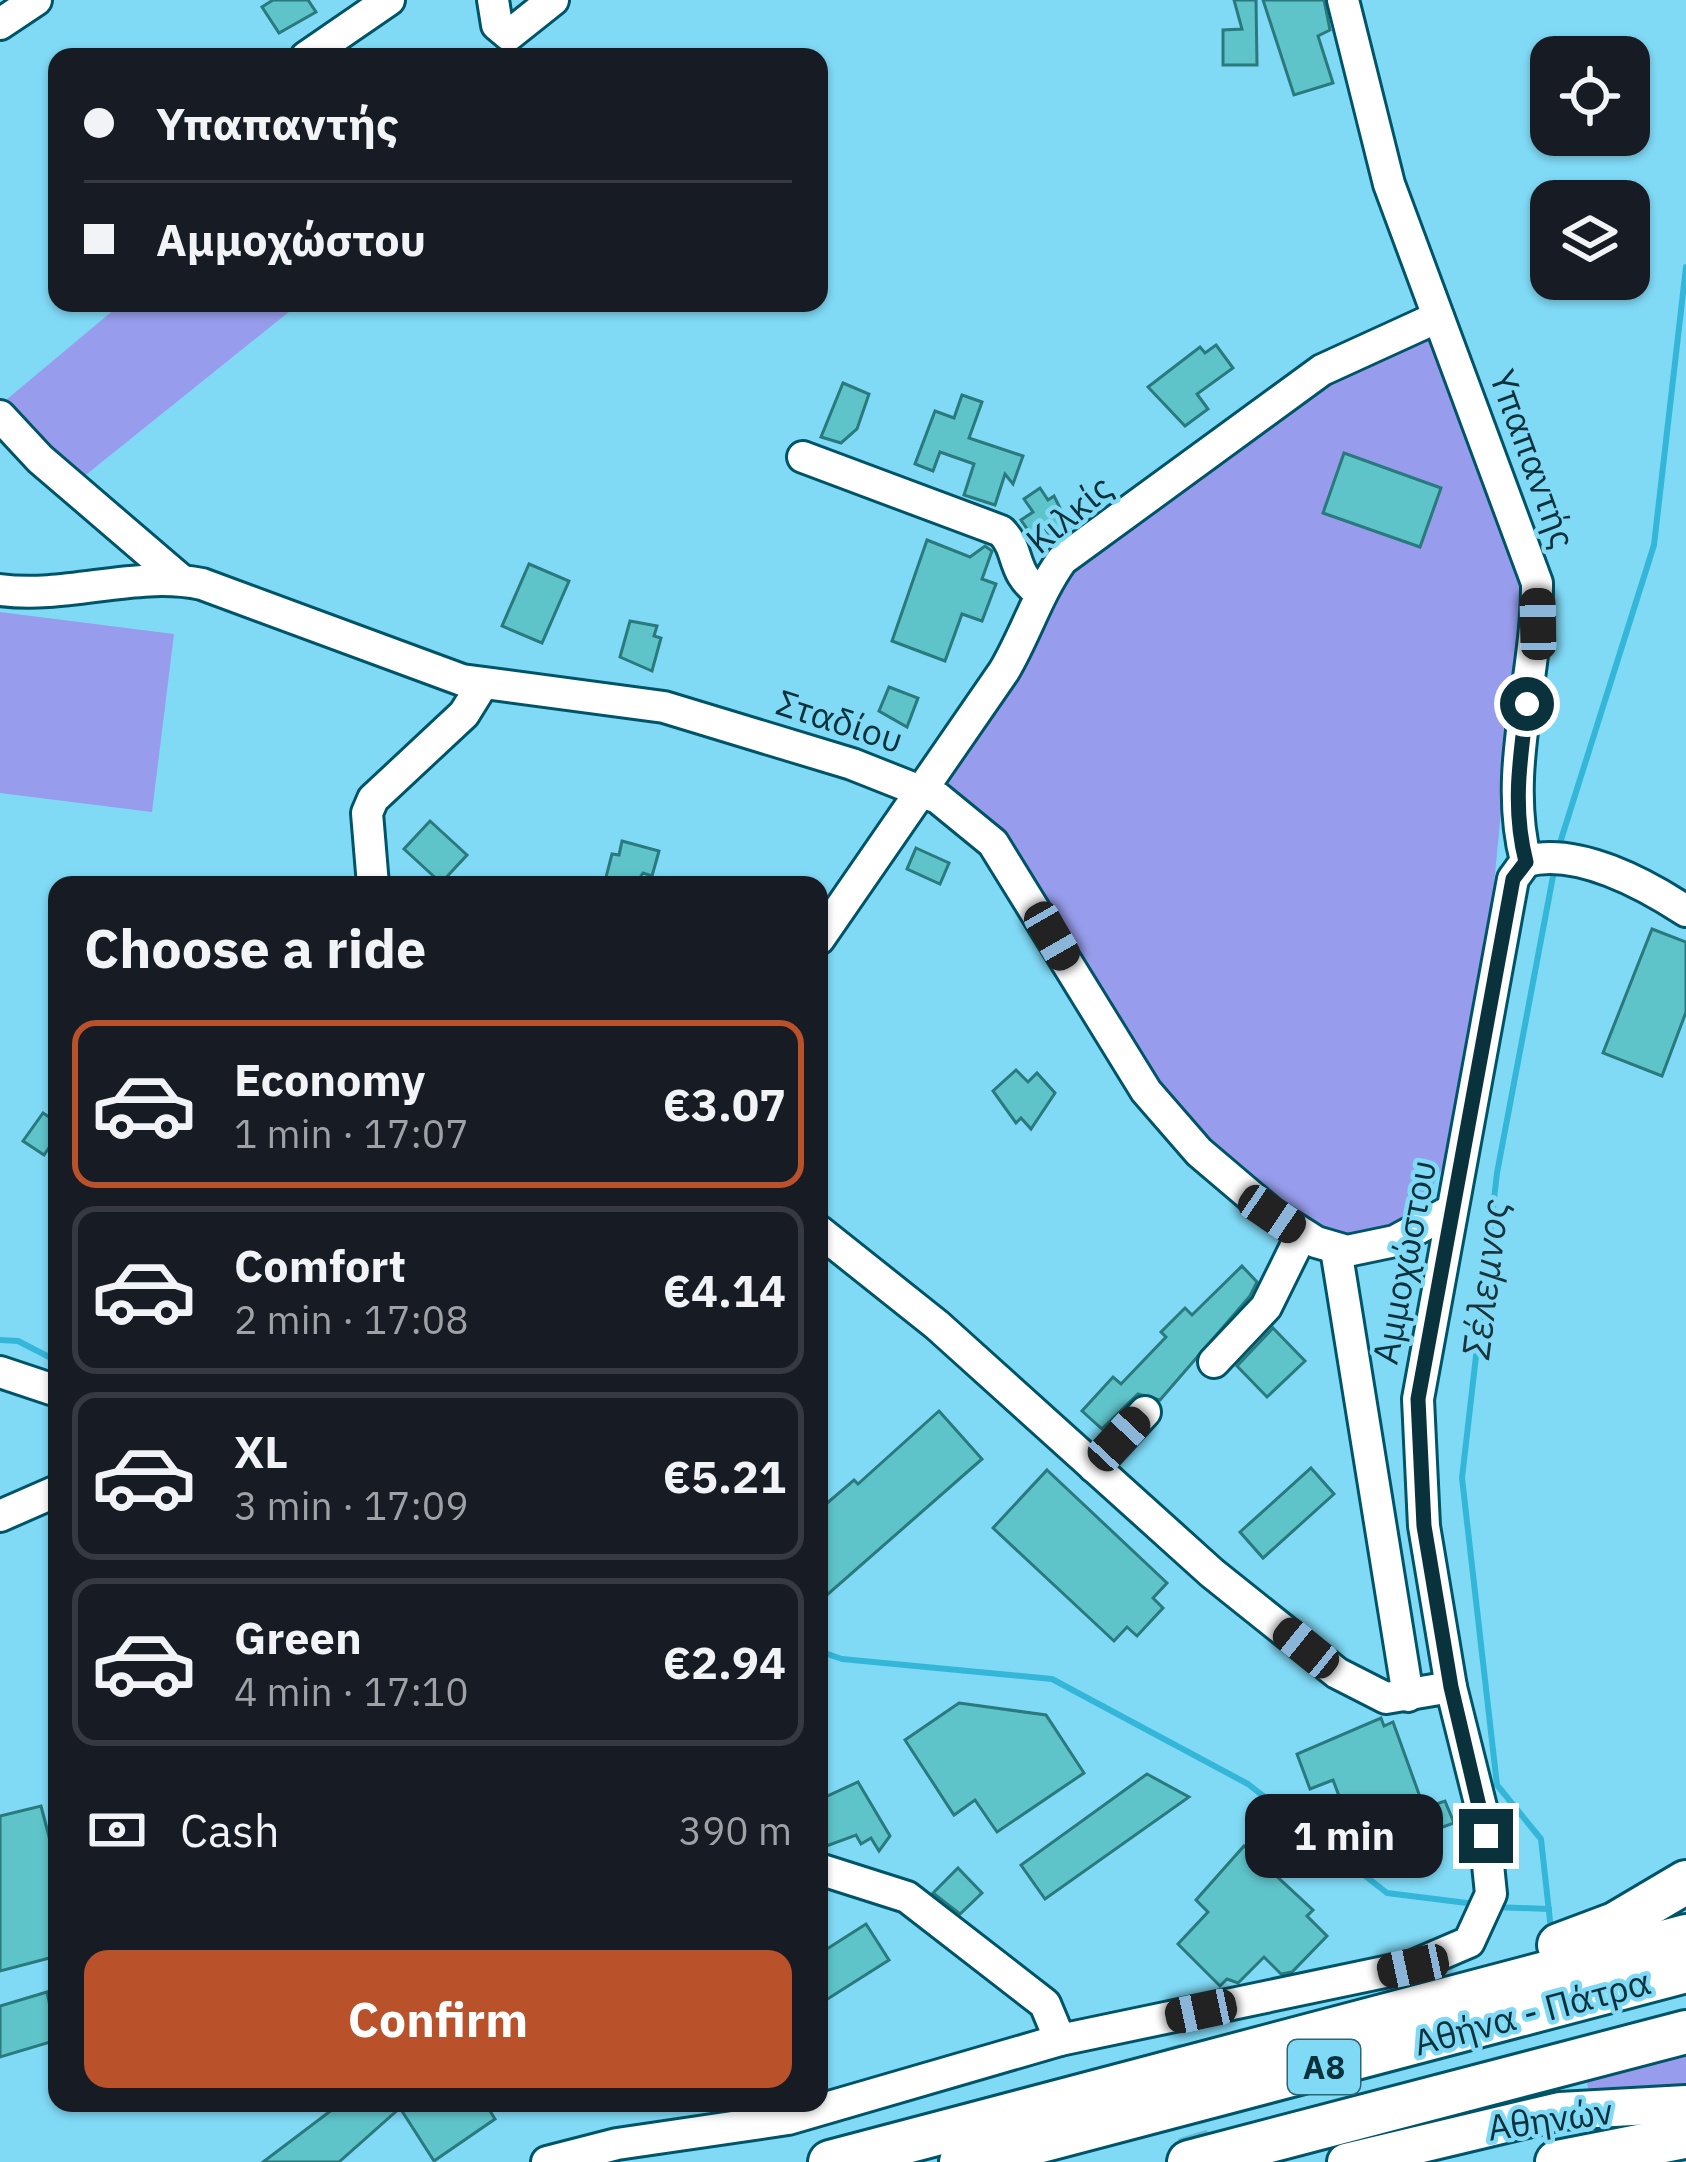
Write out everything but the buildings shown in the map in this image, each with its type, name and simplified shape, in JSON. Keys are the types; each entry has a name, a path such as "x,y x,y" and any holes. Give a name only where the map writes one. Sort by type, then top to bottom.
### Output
{"highway":[{"path":"1377,2018 1615,1924 1686,1882"},
{"path":"830,2162 1686,1936"},
{"name":"Αθήνα - Πάτρα","path":"961,2162 1686,1971"},
{"name":"Αθήνα - Πάτρα","path":"1075,2162 1686,2001"},
{"path":"1189,2162 1686,2032"},
{"path":"1557,2162 1685,2126"}],"main road":[{"name":"Αθηνών","path":"1346,2162 1415,2142 1635,2133 1685,2126"}],"street":[{"path":"0,24 35,0"},
{"path":"319,48 389,0"},
{"path":"493,0 497,25 509,35 553,0"},
{"name":"Υπαπαντής","path":"1342,0 1380,154 1537,583 1538,624 1516,785 1516,824 1534,859"},
{"name":"Κιλκίς","path":"828,926 1004,671 1030,628 1039,592 1062,560 1322,370 1438,317"},
{"path":"0,416 40,459 181,580"},
{"path":"803,457 1001,531 1008,538 1018,577 1039,592"},
{"name":"Σταδίου","path":"0,590 67,593 181,580 295,614 482,685 664,707 920,789 960,812 1008,862 1112,1041 1165,1116 1235,1185 1302,1234 1336,1249"},
{"path":"372,876 367,813 373,800 464,714 482,685"},
{"path":"1534,859 1602,870 1642,884 1686,911"},
{"name":"Αμμοχώστου","path":"1060,2040 1162,2034 1413,1966 1469,1942 1491,1894 1483,1816 1451,1687 1424,1526 1417,1432 1425,1344 1513,879 1534,859"},
{"path":"1408,1696 1336,1249 1384,1246 1452,1210"},
{"path":"1214,1363 1266,1307 1302,1234"},
{"path":"828,1238 937,1325 1212,1573 1337,1672 1379,1696 1451,1687"},
{"path":"0,1372 48,1388"},
{"path":"1094,1467 1145,1412"},
{"path":"0,1516 48,1495"},
{"path":"828,1872 907,1897 1045,2004 1060,2040 828,2107"},
{"path":"547,2162 617,2144 812,2112"}],"shaded area":[{"path":"111,312 289,312 72,486 0,405"},
{"path":"1433,336 1519,576 1522,599 1487,955 1450,1154 1423,1204 1394,1226 1357,1237 1309,1223 1270,1197 1171,1107 1117,1028 1018,852 976,809 942,784 1027,660 1058,580 1329,381"},
{"path":"0,612 174,634 152,812 0,793"},
{"path":"1686,2044 1686,2093 1589,2095 1585,2068"}],"waterway":[{"name":"Σέλεμνος","path":"1559,846 1654,545 1686,267"},
{"name":"Σέλεμνος","path":"1551,1930 1541,1839 1497,1785 1462,1478 1497,1173 1554,871"},
{"path":"0,1340 18,1341 48,1356"},
{"path":"828,1654 1052,1679 1248,1784 1387,1893 1475,1904"},
{"path":"1494,1907 1549,1909"}],"tunnel":[{"path":"1166,2048 1201,2162"}],"route":[{"path":"1486,1836 1451,1687 1424,1526 1418,1399 1513,879 1526,862 1516,824 1516,785 1527,704"}]}
